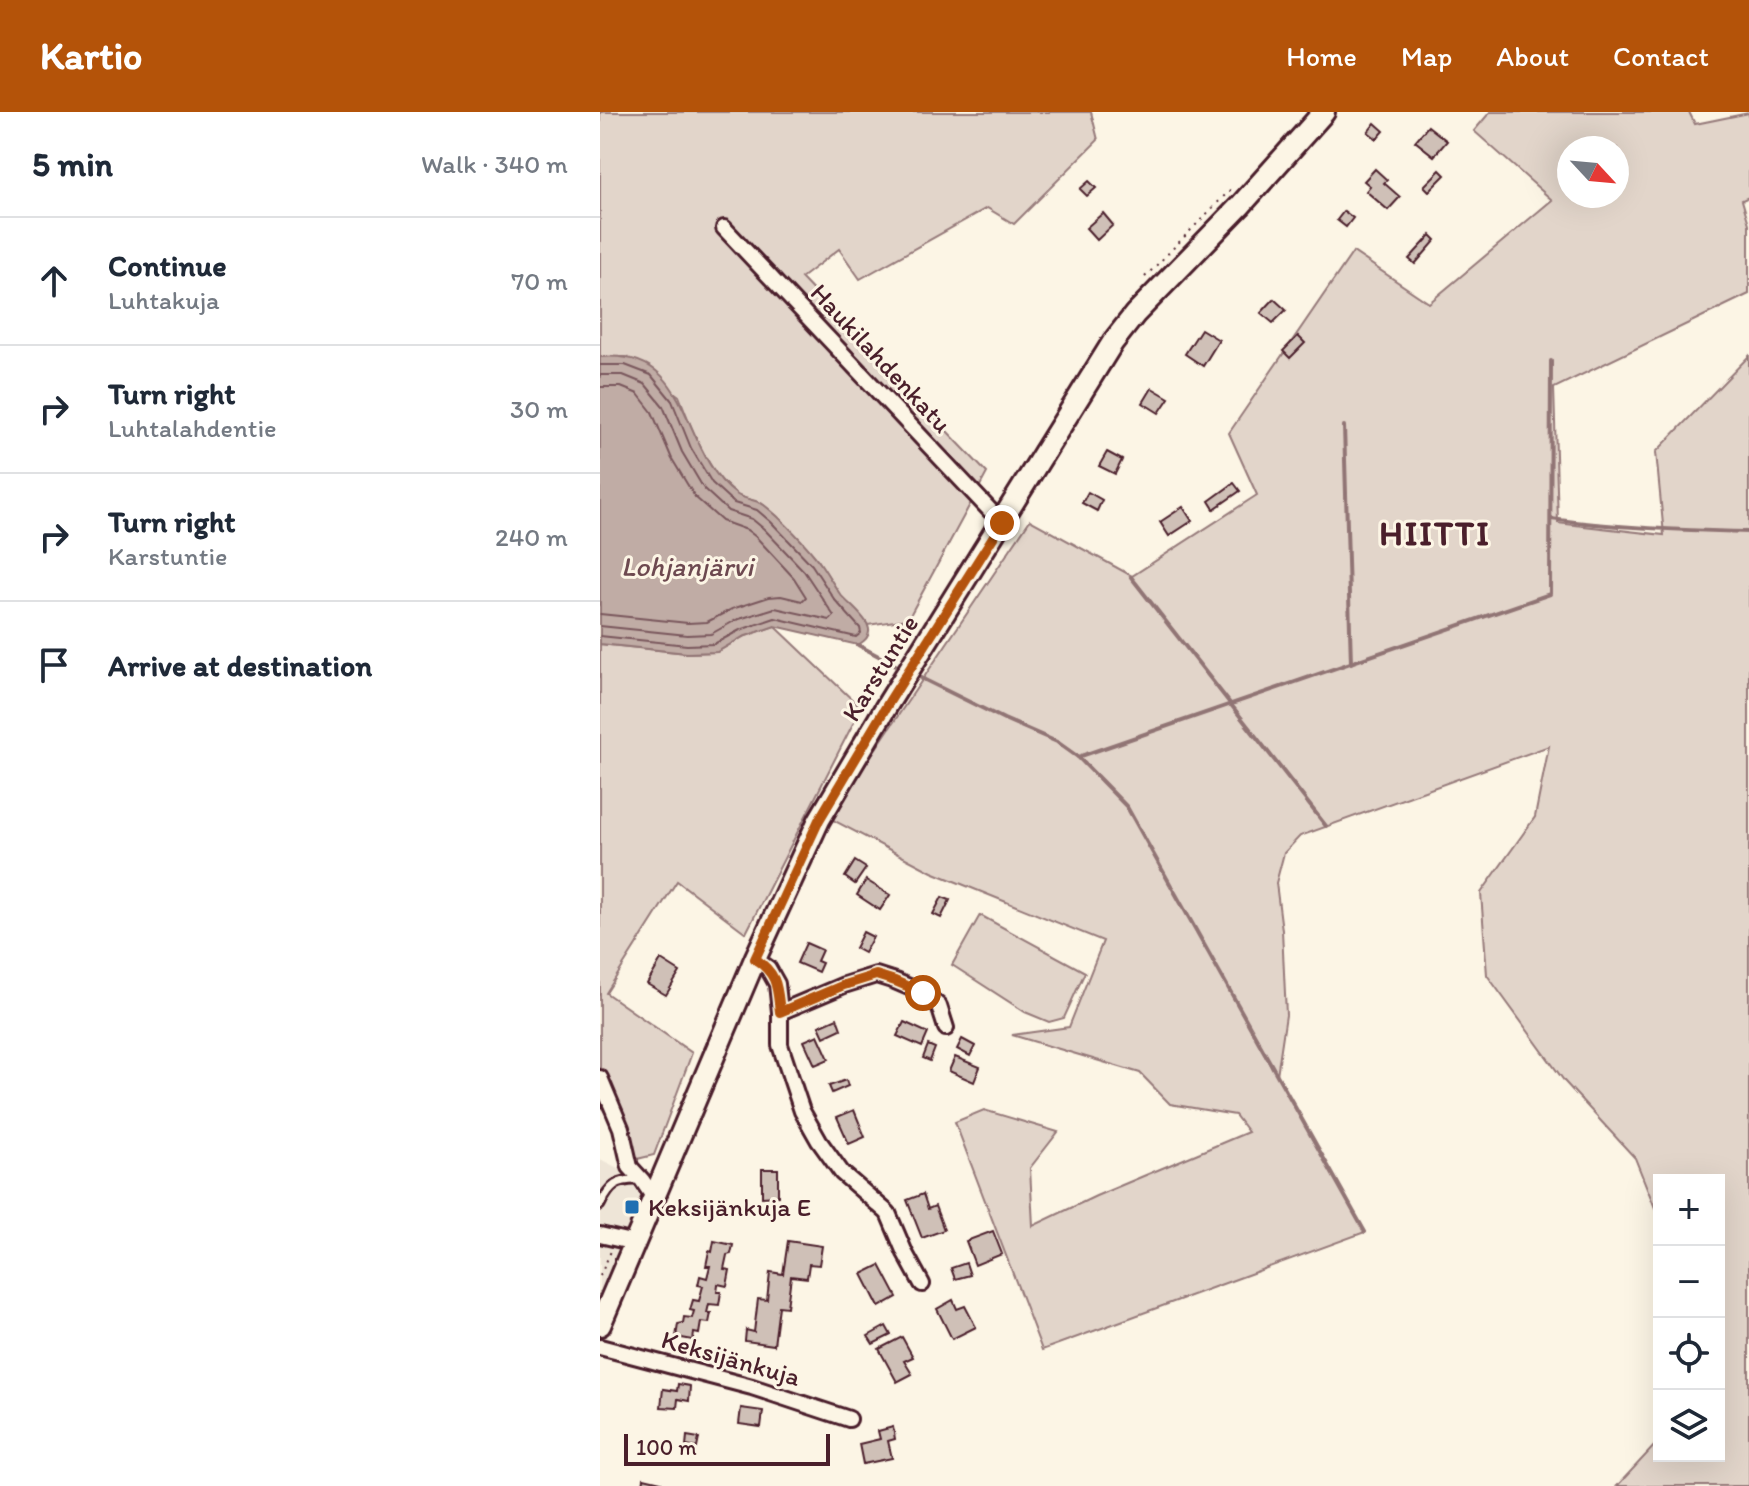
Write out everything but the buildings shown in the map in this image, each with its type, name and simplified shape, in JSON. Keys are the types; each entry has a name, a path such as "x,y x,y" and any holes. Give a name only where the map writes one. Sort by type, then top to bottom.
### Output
{"street":[{"name":"Karstuntie","path":"600,1325 755,959 819,820 897,689 1113,342 1324,112"},
{"name":"Haukilahdenkatu","path":"724,228 1002,523"},
{"path":"755,959 768,968 777,984 780,1045 802,1111 842,1173 888,1213 922,1284"},
{"path":"780,1012 876,975 923,993 939,1006 946,1028"},
{"path":"600,1078 621,1128 630,1167 654,1198"},
{"path":"600,1235 635,1243"},
{"name":"Keksijänkuja","path":"600,1347 752,1387 849,1419"}],"lane":[{"path":"600,1205 610,1188 624,1179 642,1180"}],"shaded area":[{"path":"600,112 1091,112 1098,140 1014,224 987,208 860,279 839,249 801,278 987,473 908,619 868,625 840,595 818,560 777,516 761,503 739,497 718,478 698,444 679,396 627,357 600,357"},
{"path":"1490,112 1689,112 1695,124 1749,113 1749,197 1742,200 1749,224 1749,294 1554,388 1558,523 1664,535 1656,452 1749,356 1749,1486 1617,1486 1653,1447 1653,1462 1725,1462 1725,1174 1653,1174 1653,1203 1635,1158 1565,1082 1487,975 1481,893 1535,817 1549,746 1300,836 1284,853 1276,883 1282,930 1286,1015 1277,1075 1365,1232 1042,1350 955,1122 984,1110 1058,1132 1030,1168 1033,1226 1248,1132 1235,1115 1170,1104 1140,1073 1012,1035 1069,1027 1103,941 932,872 829,818 1030,520 1132,576 1257,495 1229,433 1353,252 1429,303 1552,200 1474,131"},
{"path":"775,626 861,708 746,933 677,881 606,993 692,1053 654,1155 637,1159 600,1105 600,644 687,653 717,652 743,637"},
{"path":"980,915 1085,972 1064,1018 1049,1022 1025,1012 952,965"},
{"path":"600,1159 642,1180 654,1198 600,1325"}],"water":[{"name":"Lohjanjärvi","path":"600,357 631,359 653,369 669,385 717,475 736,494 764,505 801,541 840,594 866,622 869,632 865,640 858,645 775,626 743,637 717,652 687,653 600,644"}],"waterway":[{"path":"1078,757 1550,594 1551,361"},
{"path":"1344,426 1351,663"},
{"path":"1551,519 1625,527 1749,532"},
{"path":"1131,577 1326,826"},
{"path":"858,645 899,667"},
{"path":"921,678 1057,742 1078,757 1127,807 1365,1232"}],"place":[{"name":"Keksijänkuja E","path":"632,1207"}],"district":[{"name":"HIITTI","path":"1435,533"}],"route":[{"path":"923,993 876,975 780,1012 777,984 768,968 755,959 819,820 1002,523"}]}
